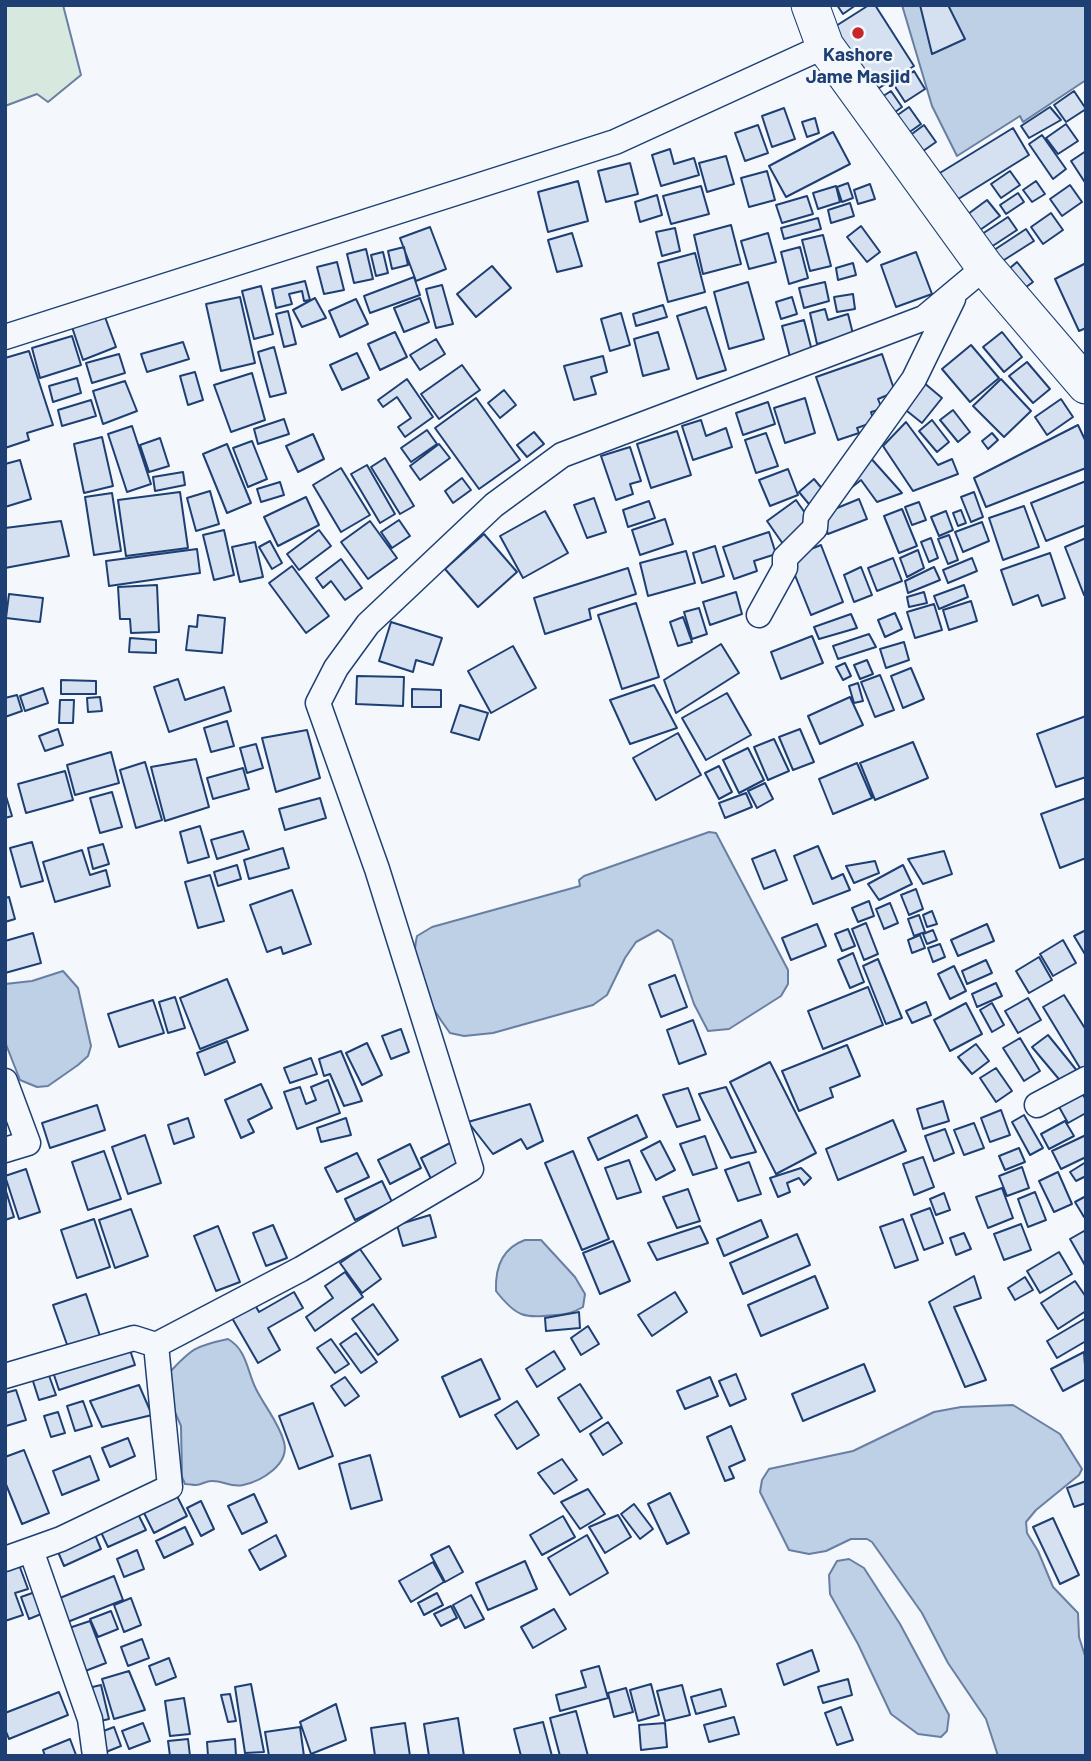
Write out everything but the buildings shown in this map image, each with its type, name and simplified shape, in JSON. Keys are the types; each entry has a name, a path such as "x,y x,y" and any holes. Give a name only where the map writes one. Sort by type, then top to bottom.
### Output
{"street":[{"path":"810,5 825,46 972,278 1086,385"},
{"path":"5,337 615,142 825,46"},
{"path":"759,615 785,568 785,558 815,527 816,516 914,379 972,278"},
{"path":"5,1376 134,1338 156,1345 301,1269 471,1169 377,869 318,703 336,668 368,624 494,505 562,456 924,318 972,278"},
{"path":"1037,1105 1086,1079"},
{"path":"5,1082 28,1143 5,1150"},
{"path":"5,1559 61,1539 170,1487 156,1345"},
{"path":"31,1550 90,1719 95,1756"}],"shaded area":[{"path":"5,5 63,5 81,75 48,102 37,94 5,106"}],"water":[{"path":"902,5 1086,5 1086,80 1023,122 1020,116 957,156 932,106"},
{"path":"709,832 716,833 788,970 788,984 781,996 729,1029 708,1031 694,1004 672,940 658,930 636,942 607,995 593,1005 493,1033 464,1036 450,1033 428,1000 418,975 415,949 417,936 432,927 580,886 579,880 584,876"},
{"path":"63,971 78,988 91,1046 88,1056 78,1065 48,1086 37,1087 20,1080 5,1042 5,984 32,981"},
{"path":"525,1240 541,1240 575,1277 585,1294 583,1307 563,1314 528,1316 516,1311 503,1300 496,1291 499,1266 505,1253"},
{"path":"228,1339 243,1355 256,1389 279,1428 284,1442 283,1457 266,1475 243,1485 234,1486 215,1481 198,1485 185,1484 182,1477 181,1426 174,1410 169,1373 194,1350"},
{"path":"1013,1405 1060,1434 1082,1469 1079,1475 1036,1510 1026,1522 1027,1533 1038,1551 1053,1587 1078,1613 1079,1637 1086,1659 1086,1756 998,1756 986,1719 948,1663 922,1613 872,1542 867,1539 851,1539 826,1551 809,1554 789,1550 760,1492 762,1480 769,1469 853,1451 934,1412 961,1407"},
{"path":"849,1559 864,1568 900,1624 949,1715 947,1731 941,1737 918,1734 891,1714 858,1644 830,1594 829,1575 837,1561"}],"place":[{"name":"Kashore Jame Masjid","path":"858,33"}]}
